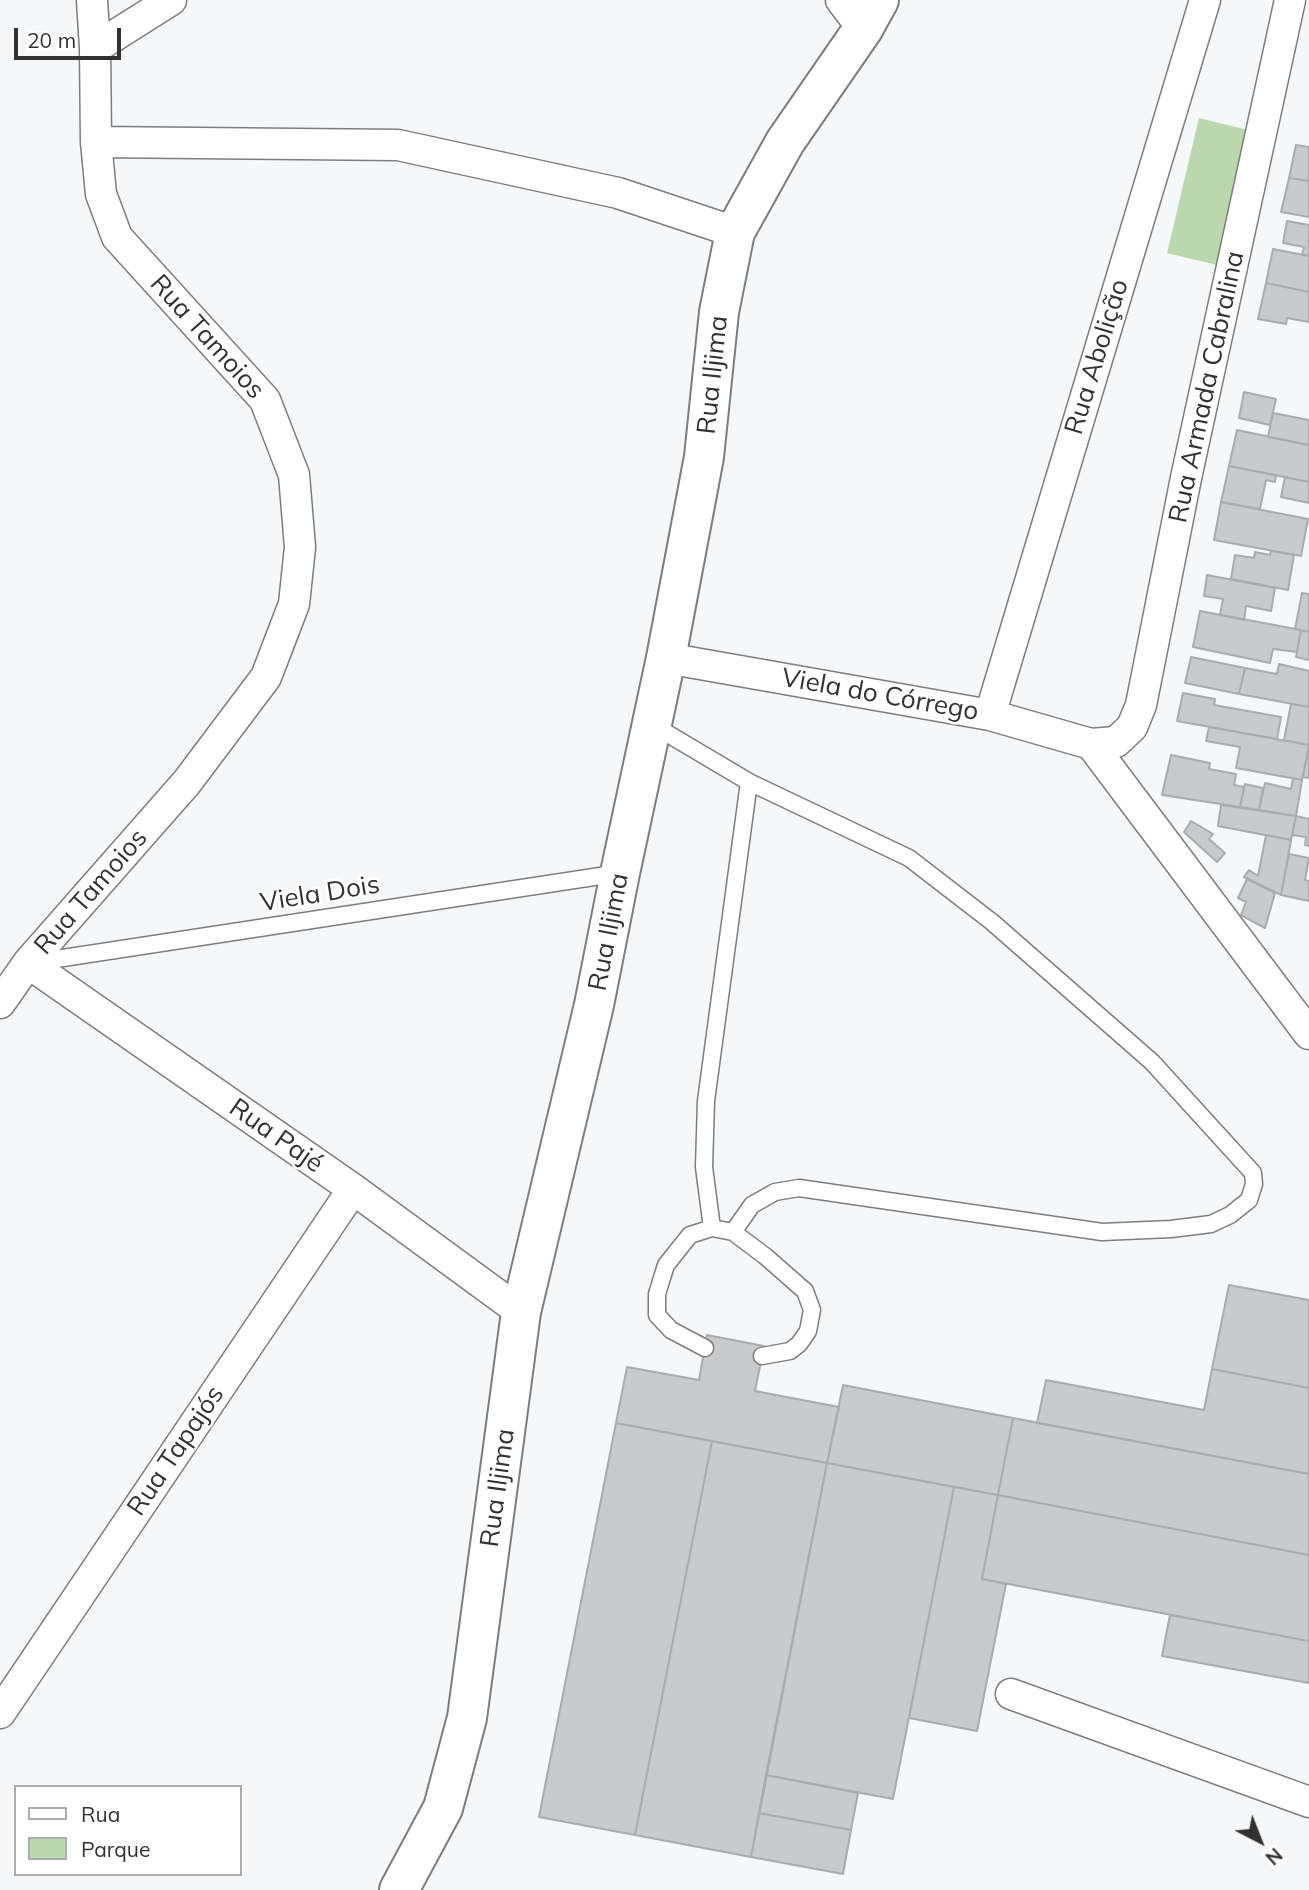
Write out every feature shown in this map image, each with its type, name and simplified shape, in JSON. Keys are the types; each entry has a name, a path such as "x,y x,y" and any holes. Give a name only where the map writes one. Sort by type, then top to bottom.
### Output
{"main road":[{"name":"Rua Iljima","path":"399,1890 443,1808 467,1718 522,1312 594,1005 653,725 704,457 719,312 735,232 758,187 861,10"}],"street":[{"name":"Rua Tamoios","path":"0,1003 28,963 187,782 266,677 294,604 300,547 295,475 265,400 117,237 101,194 96,142 92,0"},
{"path":"95,48 171,0"},
{"name":"Rua Abolição","path":"990,715 1205,0"},
{"name":"Rua Armada Cabralina","path":"1091,744 1116,742 1132,726 1141,705 1189,464 1290,0"},
{"path":"96,142 398,145 618,193 735,232"},
{"name":"Viela do Córrego","path":"666,657 990,715 1091,744"},
{"path":"1091,744 1309,1034"},
{"name":"Rua Pajé","path":"28,963 353,1189 522,1312"},
{"name":"Rua Tapajós","path":"0,1713 353,1189"},
{"path":"1011,1694 1309,1802"}],"lane":[{"path":"653,725 749,782 909,858 992,922 1152,1062 1253,1173 1254,1184 1249,1200 1230,1215 1210,1224 1171,1229 1102,1232 799,1188 775,1192 752,1205 733,1232"},
{"path":"712,1228 704,1167 706,1101 749,782"},
{"name":"Viela Dois","path":"28,963 620,873"},
{"path":"705,1348 671,1330 657,1315 657,1294 666,1265 690,1235 712,1228 733,1232 805,1291 811,1310 808,1331 790,1351 762,1356"}],"green space":[{"path":"1199,118 1252,131 1221,266 1167,253"}],"building":[{"path":"1296,145 1309,147 1309,181 1289,178"},
{"path":"1289,178 1309,181 1309,217 1281,212"},
{"path":"1287,221 1309,225 1309,256 1302,255 1304,247 1283,243"},
{"path":"1273,249 1309,256 1309,292 1266,283"},
{"path":"1266,283 1309,292 1309,322 1287,318 1286,324 1258,319"},
{"path":"1244,392 1276,399 1270,425 1239,418"},
{"path":"1273,413 1309,420 1309,445 1268,437"},
{"path":"1237,430 1309,445 1309,482 1229,466"},
{"path":"1229,466 1276,475 1275,482 1266,480 1260,509 1221,502"},
{"path":"1285,477 1309,482 1309,503 1281,497"},
{"path":"1221,502 1308,519 1301,556 1214,540"},
{"path":"1271,551 1294,555 1288,590 1231,579 1235,555 1254,558 1255,552 1270,555"},
{"path":"1207,575 1275,588 1271,611 1246,606 1244,620 1220,615 1223,599 1204,596"},
{"path":"1302,593 1309,594 1309,632 1295,629"},
{"path":"1200,611 1301,630 1297,652 1273,649 1270,663 1193,647"},
{"path":"1301,630 1309,632 1309,660 1296,657"},
{"path":"1191,657 1245,668 1239,694 1185,683"},
{"path":"1279,664 1309,671 1309,707 1239,694 1245,668 1277,674"},
{"path":"1183,693 1215,699 1214,705 1281,717 1277,739 1177,721"},
{"path":"1291,704 1309,707 1309,745 1284,740"},
{"path":"1209,727 1309,745 1302,780 1236,768 1240,747 1206,741"},
{"path":"1309,745 1309,778 1303,777"},
{"path":"1171,755 1210,763 1209,769 1236,774 1234,785 1244,787 1240,807 1162,795"},
{"path":"1293,778 1302,780 1296,816 1259,810 1265,783 1291,789"},
{"path":"1245,784 1263,788 1259,810 1240,807"},
{"path":"1221,805 1296,816 1291,840 1218,826"},
{"path":"1296,816 1309,819 1309,846 1305,845 1306,837 1292,835"},
{"path":"1191,821 1213,834 1209,839 1225,853 1217,862 1184,832"},
{"path":"1266,835 1291,840 1281,895 1244,877 1249,870 1258,876"},
{"path":"1289,854 1309,858 1305,880 1309,881 1309,901 1281,895"},
{"path":"1247,879 1275,893 1265,928 1241,915 1246,902 1238,898"},
{"path":"1229,1285 1309,1300 1309,1388 1212,1369"},
{"path":"707,1335 764,1346 755,1391 839,1407 827,1463 616,1423 627,1367 699,1380"},
{"path":"1212,1369 1309,1388 1309,1474 1037,1423 1046,1380 1204,1410"},
{"path":"843,1385 1013,1418 998,1495 827,1463"},
{"path":"1013,1418 1309,1474 1309,1555 998,1495"},
{"path":"616,1423 712,1441 635,1835 539,1817"},
{"path":"712,1441 827,1463 751,1857 635,1835"},
{"path":"827,1463 954,1487 893,1799 766,1775"},
{"path":"954,1487 998,1495 982,1579 1006,1584 977,1731 909,1718"},
{"path":"998,1495 1309,1555 1309,1641 982,1579"},
{"path":"1170,1615 1309,1641 1309,1683 1162,1656"},
{"path":"766,1775 858,1793 851,1830 759,1813"},
{"path":"759,1813 851,1830 843,1874 751,1857"}]}
